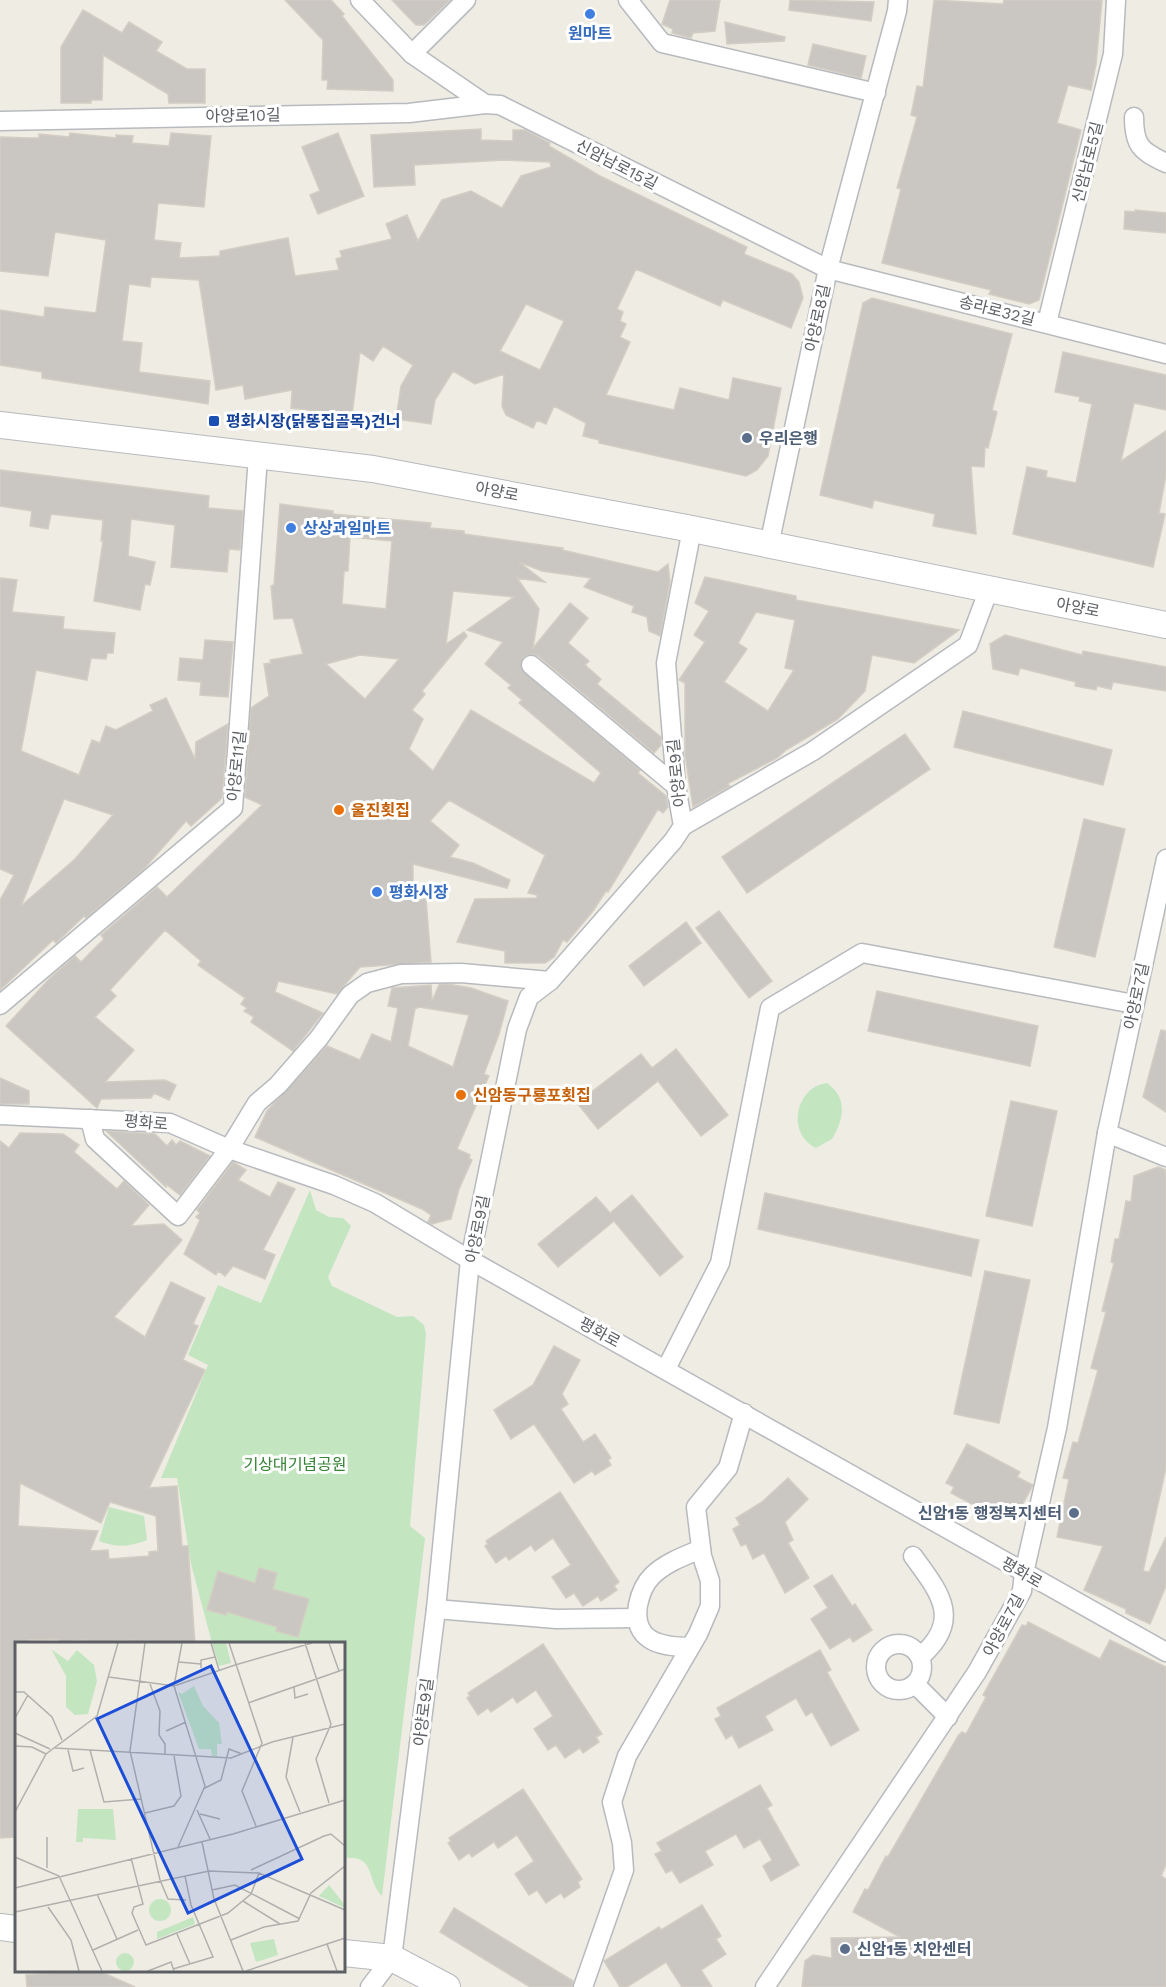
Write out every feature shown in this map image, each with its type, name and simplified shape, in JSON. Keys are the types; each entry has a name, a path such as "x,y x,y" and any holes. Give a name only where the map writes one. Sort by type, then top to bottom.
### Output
{"main road":[{"name":"아양로","path":"0,425 373,469 692,529 1166,624"},
{"path":"0,1927 15,1929"},
{"path":"345,1953 392,1958 447,1987"}],"street":[{"name":"신암남로15길","path":"360,0 412,54 485,104 500,105 828,269"},
{"path":"412,54 466,0"},
{"path":"628,0 662,44 876,93"},
{"name":"아양로8길","path":"769,545 828,269 876,93 898,0"},
{"name":"신암남로5길","path":"1047,322 1113,54 1116,0"},
{"name":"아양로10길","path":"0,121 409,113 485,104"},
{"path":"1134,117 1134,137 1140,148 1166,163"},
{"name":"송라로32길","path":"828,269 1047,322 1166,354"},
{"name":"아양로11길","path":"0,1005 233,808 258,456"},
{"name":"아양로9길","path":"370,1987 392,1958 436,1609 470,1260 517,1029 529,997 550,981 674,841 683,826 676,786 666,663 692,529"},
{"path":"683,826 813,751 968,645 989,589"},
{"path":"531,665 676,786"},
{"name":"아양로7길","path":"765,1987 978,1672 1023,1591 1023,1573 1057,1428 1107,1133 1166,859"},
{"path":"666,1369 720,1263 770,1008 862,953 1134,1004"},
{"path":"90,1119 94,1139 178,1216 229,1149 257,1103 278,1085 319,1038 350,995 367,983 412,974 461,973 550,981"},
{"name":"평화로","path":"0,1115 171,1123 229,1149 334,1185 375,1203 470,1260 1166,1652"},
{"path":"1107,1133 1166,1157"},
{"path":"583,1987 624,1870 622,1842 612,1802 627,1756 690,1647 710,1606 710,1581 701,1549 696,1507 728,1468 744,1413"},
{"path":"690,1647 670,1647 650,1640 642,1632 637,1618 641,1593 649,1578 662,1567 701,1549"},
{"path":"913,1556 936,1587 942,1600 945,1618 941,1633 920,1657"},
{"path":"436,1609 556,1619 637,1618"},
{"path":"898,1644 913,1648 920,1657 922,1670 915,1684 902,1691 887,1688 877,1676 876,1662 884,1649 898,1644"},
{"path":"915,1684 948,1717"}],"green space":[{"path":"827,1083 834,1089 841,1102 841,1116 832,1139 816,1148 801,1132 798,1112 808,1093 816,1086"},
{"name":"기상대기념공원","path":"310,1190 316,1210 329,1217 343,1218 351,1226 328,1277 332,1286 397,1317 413,1316 424,1325 426,1334 410,1526 425,1538 382,1896 366,1864 354,1858 345,1858 345,1642 212,1642 191,1564 177,1478 161,1478 208,1365 188,1355 218,1285 261,1303"},
{"path":"109,1507 144,1516 147,1540 123,1546 99,1541"}],"building":[{"path":"285,0 331,0 393,80 393,91 327,89 328,80 322,80 323,40"},
{"path":"392,0 450,0 424,25 416,25"},
{"path":"670,0 720,0 715,31 693,33 691,38 672,33 673,29 662,24"},
{"path":"790,0 874,2 871,21 789,10"},
{"path":"934,0 1003,4 1004,0 1102,0 1096,64 1091,90 1068,85 1057,123 1081,130 1039,300 1029,304 989,294 991,290 882,263 901,189 897,188 917,117 911,115 917,86 923,87"},
{"path":"83,10 122,33 129,22 162,42 156,51 187,69 205,69 205,103 169,103 168,94 103,55 102,100 91,100 91,103 61,103 61,47"},
{"path":"725,22 785,37 784,41 727,44"},
{"path":"813,44 866,56 861,78 808,65"},
{"path":"481,129 481,140 513,141 513,130 525,130 550,143 549,146 600,176 747,247 744,254 792,274 799,282 803,298 791,328 723,300 720,306 636,269 617,309 623,312 620,321 626,324 620,337 630,342 606,395 674,410 680,388 729,400 733,378 781,388 768,456 757,470 746,476 599,443 599,440 583,436 586,423 554,406 546,424 537,420 533,428 506,415 502,406 504,374 475,384 453,371 435,400 431,424 396,419 401,386 413,365 383,346 373,361 360,352 352,415 291,408 292,390 245,399 243,385 216,390 199,280 151,277 150,287 129,284 122,341 142,343 139,372 210,381 208,404 42,378 42,372 0,365 0,310 44,317 45,307 96,313 106,240 55,232 48,276 0,271 0,137 39,138 39,134 69,137 70,133 116,138 116,135 133,136 132,143 169,146 171,133 211,136 204,207 158,203 154,240 181,243 179,258 220,256 220,251 288,238 295,276 339,270 336,259 342,257 340,251 392,239 386,224 407,215 418,241 442,200 471,191 502,208 521,176 551,167 550,162 505,160 414,165 415,185 374,187 371,135","holes":["526,304 564,321 540,370 500,351"]},
{"path":"338,133 364,196 318,214 310,195 320,191 302,147"},
{"path":"1135,210 1166,213 1166,233 1124,229 1125,211 1135,212"},
{"path":"872,298 1012,334 992,410 997,412 988,448 985,447 984,467 971,466 976,534 933,526 935,514 874,500 872,508 820,495 863,303"},
{"path":"1063,352 1166,375 1166,410 1134,403 1121,461 1166,431 1166,475 1159,513 1165,514 1153,567 1013,534 1027,467 1047,471 1046,477 1076,483 1092,404 1079,401 1080,397 1055,392"},
{"path":"0,470 209,496 208,508 243,511 240,550 229,549 227,572 171,567 175,525 131,519 128,556 155,562 150,585 145,584 140,610 94,601 103,541 101,541 103,520 51,514 48,529 30,526 32,511 0,506"},
{"path":"280,504 333,511 333,514 431,523 430,528 464,531 464,534 563,548 562,550 658,572 668,564 670,582 660,636 649,631 647,617 632,612 634,606 584,587 591,578 542,571 519,562 545,582 517,578 539,609 533,648 570,603 588,618 568,643 589,661 585,665 601,679 597,684 639,719 638,722 640,720 661,737 661,745 654,753 538,656 532,654 523,657 521,669 640,770 638,773 666,796 668,807 663,813 658,809 608,892 606,891 593,911 567,942 563,940 554,957 545,963 505,963 505,951 457,942 475,899 537,898 537,895 528,893 545,855 449,800 430,821 459,845 450,857 473,863 510,880 507,888 413,864 413,899 426,899 431,962 360,967 337,994 278,981 275,992 323,1013 293,1051 251,1022 254,1017 244,1011 247,1008 241,1004 245,998 198,965 201,961 165,930 110,990 116,996 95,1017 134,1050 105,1082 165,1080 176,1085 169,1100 154,1093 151,1098 101,1099 97,1108 6,1026 50,978 75,956 81,962 104,939 101,935 157,887 167,897 262,805 245,797 251,708 269,696 264,664 271,663 270,660 303,654 293,618 274,619 271,586 274,585","holes":["350,537 392,541 386,609 342,604 344,571 348,571","453,591 514,597 467,630 503,642 485,664 511,685 508,688 522,700 519,703 601,773 594,783 471,710 433,771 409,749 423,719 412,710 425,694 422,691 467,636 464,632 446,644","360,655 399,659 365,699 326,664"]},
{"path":"705,577 796,596 796,600 959,630 914,663 872,655 865,691 838,719 786,750 777,758 727,784 730,786 693,807 685,755 685,683 679,680 705,642 694,635 709,611 695,603","holes":["756,612 795,620 785,668 794,670 768,711 724,682 747,649 738,643"]},
{"path":"0,578 17,580 12,612 64,617 63,629 115,633 113,653 107,653 106,659 91,658 87,680 36,670 21,751 79,775 92,740 100,743 106,726 116,730 153,711 150,705 166,698 195,759 196,742 228,724 222,798 191,826 186,821 143,870 86,918 84,916 56,943 53,940 0,990 0,900 14,875 0,869","holes":["64,799 113,815 75,859 21,906"]},
{"path":"1005,635 1082,655 1083,651 1166,667 1166,691 1113,682 1111,689 1097,686 1096,690 1075,686 1076,682 1020,668 1018,675 993,669 990,644"},
{"path":"205,640 233,642 228,697 200,695 201,682 178,680 180,658 203,660"},
{"path":"963,711 1112,750 1103,785 954,747"},
{"path":"905,734 930,769 747,893 722,857"},
{"path":"1084,819 1125,829 1095,957 1054,947"},
{"path":"719,911 772,981 749,998 696,928"},
{"path":"686,922 701,943 644,986 629,966"},
{"path":"431,985 432,1001 439,985 471,988 508,1001 484,1074 489,1076 457,1149 470,1155 469,1158 472,1160 459,1189 451,1219 432,1224 428,1222 431,1215 422,1209 255,1137 267,1111 327,1046 360,1060 372,1034 391,1042 398,1008 388,1006 392,988","holes":["419,1007 469,1015 453,1067 408,1046 415,1009"]},
{"path":"877,991 1038,1026 1030,1066 868,1031"},
{"path":"1161,1030 1166,1031 1166,1112 1143,1097"},
{"path":"676,1049 728,1115 701,1136 658,1081 598,1129 577,1103 641,1054 652,1068"},
{"path":"0,1078 29,1091 29,1104 0,1104"},
{"path":"1011,1101 1057,1111 1032,1226 986,1216"},
{"path":"106,1131 155,1134 167,1146 172,1140 176,1145 180,1141 210,1156 180,1195 167,1185 166,1187"},
{"path":"20,1133 63,1134 79,1145 74,1152 117,1189 124,1181 149,1205 131,1226 164,1224 182,1240 114,1317 145,1337 171,1282 205,1298 193,1324 198,1326 183,1360 205,1370 149,1488 177,1486 182,1546 188,1546 195,1642 132,1642 132,1640 87,1642 86,1640 60,1642 59,1639 15,1642 15,1837 0,1838 0,1141 9,1148","holes":["20,1483 101,1523 110,1502 156,1516 158,1551 149,1552 149,1556 109,1559 108,1550 90,1551 98,1531 18,1526"]},
{"path":"233,1162 246,1170 238,1180 270,1197 278,1182 295,1189 263,1250 275,1255 265,1279 233,1266 225,1276 218,1271 216,1275 184,1254 200,1220 196,1217 200,1213 197,1210"},
{"path":"1158,1167 1166,1170 1166,1468 1143,1571 1149,1572 1166,1537 1166,1586 1150,1624 1126,1613 1126,1609 1084,1590 1103,1546 1057,1537 1069,1479 1063,1478 1073,1442 1078,1443 1098,1370 1091,1368 1106,1312 1102,1311 1114,1263 1111,1262 1115,1239 1119,1239 1126,1201 1131,1202 1134,1176"},
{"path":"765,1193 979,1240 971,1276 758,1229"},
{"path":"632,1195 683,1257 660,1276 614,1221 558,1267 538,1244 596,1197 610,1213"},
{"path":"985,1271 1030,1280 999,1423 954,1414"},
{"path":"554,1346 580,1360 562,1394 568,1404 561,1409 583,1442 595,1434 611,1458 608,1460 611,1465 595,1475 592,1471 574,1483 534,1424 511,1439 494,1410 533,1385"},
{"path":"967,1444 1020,1472 1017,1477 1033,1485 1014,1520 999,1512 996,1517 951,1493 954,1487 946,1483"},
{"path":"788,1478 808,1499 785,1522 793,1540 788,1543 809,1578 785,1593 764,1553 753,1559 746,1544 741,1546 733,1529 740,1525 736,1518 762,1502"},
{"path":"560,1492 619,1582 614,1586 617,1590 601,1601 598,1596 583,1606 574,1593 566,1598 552,1577 571,1565 553,1538 535,1551 531,1545 509,1560 506,1556 496,1563 485,1546 488,1544 486,1541"},
{"path":"259,1568 277,1573 273,1589 309,1599 298,1637 276,1631 277,1627 227,1612 226,1615 207,1610 218,1571 255,1583"},
{"path":"832,1575 852,1606 855,1604 872,1630 853,1642 850,1637 830,1649 811,1619 828,1608 814,1586"},
{"path":"1028,1622 1100,1659 1110,1640 1166,1667 1166,1865 1161,1876 1166,1879 1166,1987 802,1987 805,1961 813,1955 832,1958 831,1938 900,1937 853,1912 886,1856 888,1857 958,1736 962,1732 966,1734 986,1697 983,1695 1022,1625 1026,1626"},
{"path":"543,1644 602,1734 596,1737 599,1742 583,1753 580,1748 565,1758 556,1745 548,1750 534,1729 553,1716 536,1690 517,1703 513,1697 491,1712 488,1708 478,1715 467,1698 470,1696 468,1693"},
{"path":"820,1650 831,1670 827,1672 859,1730 831,1746 812,1712 806,1716 796,1698 765,1716 773,1730 739,1748 732,1735 726,1739 715,1719 721,1716 717,1708"},
{"path":"760,1785 772,1805 767,1808 799,1865 771,1881 763,1866 772,1860 760,1839 744,1848 736,1834 705,1851 713,1865 680,1883 672,1870 666,1873 655,1854 662,1851 657,1843"},
{"path":"523,1789 582,1879 578,1882 580,1887 564,1898 561,1893 546,1903 537,1890 529,1895 515,1874 534,1861 517,1835 498,1848 494,1842 472,1857 469,1853 459,1860 448,1843 451,1841 449,1838"},
{"path":"702,1905 721,1936 716,1939 726,1954 701,1970 712,1987 682,1987 666,1962 627,1987 620,1987 604,1961 659,1927 661,1930"},
{"path":"454,1908 573,1981 572,1987 530,1987 440,1932"},
{"path":"101,1972 135,1987 27,1987 26,1975"}],"place":[{"name":"원마트","path":"590,14"},
{"name":"평화시장(닭똥집골목)건너","path":"214,421"},
{"name":"우리은행","path":"747,438"},
{"name":"상상과일마트","path":"291,528"},
{"name":"울진횟집","path":"339,810"},
{"name":"평화시장","path":"377,892"},
{"name":"신암동구룡포횟집","path":"461,1095"},
{"name":"신암1동 행정복지센터","path":"1074,1513"},
{"name":"신암1동 치안센터","path":"845,1949"}]}
